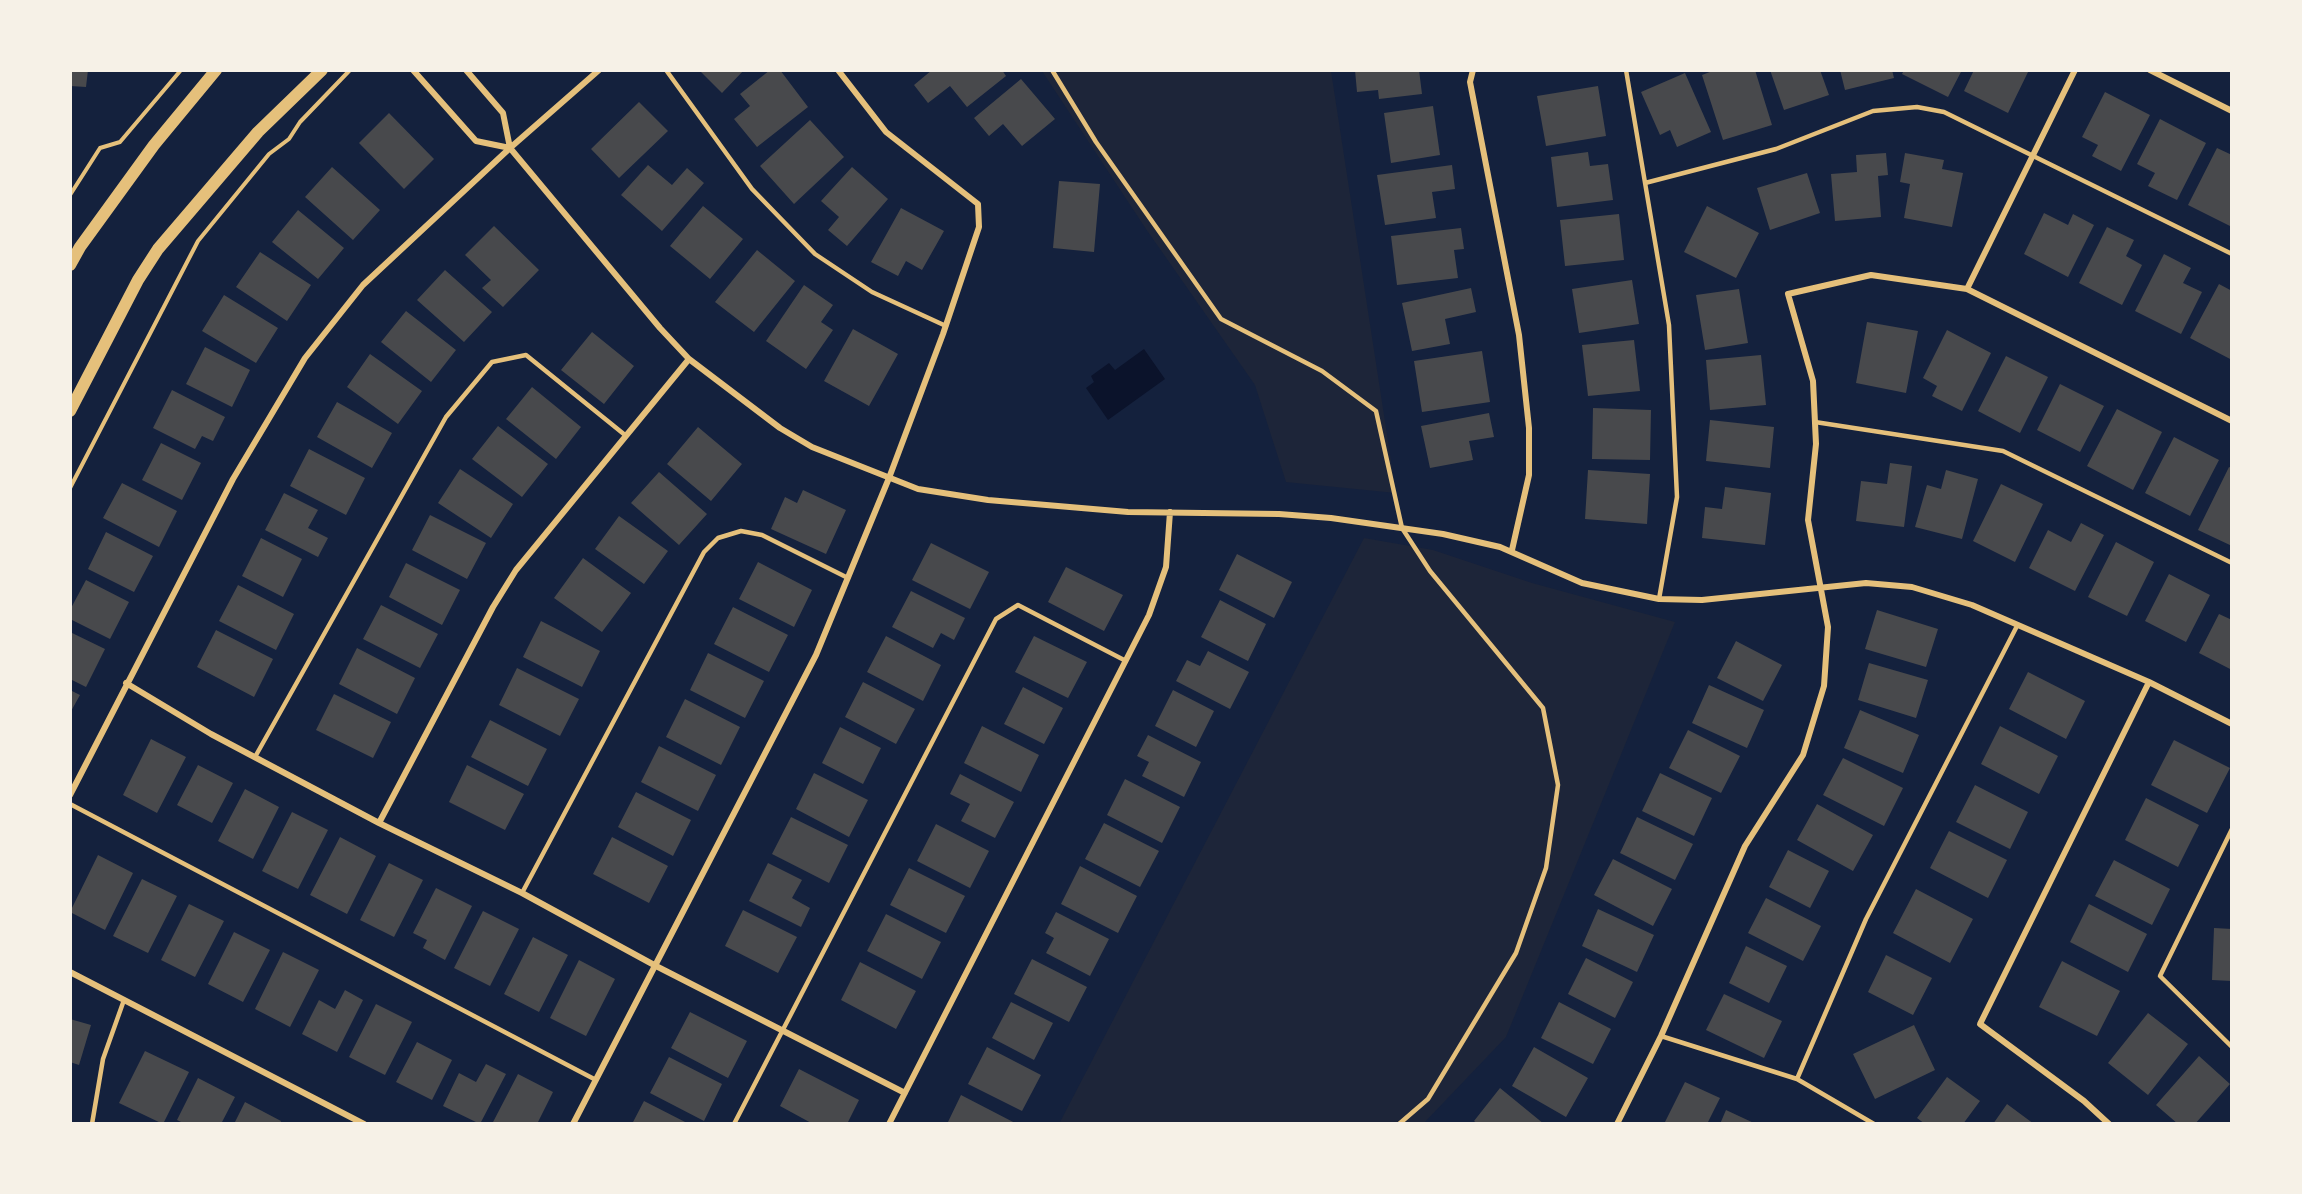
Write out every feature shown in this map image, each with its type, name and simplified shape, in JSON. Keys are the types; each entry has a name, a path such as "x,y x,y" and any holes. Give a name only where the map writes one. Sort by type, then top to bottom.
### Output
{"main road":[{"path":"70,265 80,247 154,145 216,70"},
{"path":"70,411 138,280 158,249 258,132 322,70"}],"street":[{"path":"413,70 476,141 510,148"},
{"path":"466,70 503,113 510,148 660,328 690,359 780,428 838,459 918,489 988,500 1128,512 1279,514 1331,518 1402,528 1512,550 1582,582 1659,599 1702,600 1866,583 1912,586 1972,605 2149,682 2232,724"},
{"path":"70,795 233,479 305,358 363,285 510,148 599,70"},
{"path":"573,1124 816,655 889,478 946,326 979,227 978,204 886,132 838,70"},
{"path":"1473,70 1470,82 1519,334 1529,428 1529,475 1512,550"},
{"path":"1967,289 2075,70"},
{"path":"2150,70 2232,111"},
{"path":"1617,1124 1661,1036 1745,846 1803,755 1824,686 1828,627 1808,520 1816,444 1813,381 1788,294 1871,275 1967,289 2232,421"},
{"path":"379,823 493,607 516,570 690,359"},
{"path":"889,1124 1149,615 1166,567 1170,512"},
{"path":"2109,1124 2085,1101 1980,1024 2149,682"},
{"path":"126,683 255,757 379,823 522,893 656,966 905,1093"},
{"path":"70,972 364,1124"}],"lane":[{"path":"666,70 752,189 815,254 872,292 946,326"},
{"path":"1052,70 1096,142 1221,319 1322,371 1376,411 1402,528 1430,571 1543,708 1558,785 1546,868 1516,953 1428,1099 1399,1124"},
{"path":"1626,70 1669,325 1677,498 1659,599"},
{"path":"1645,183 1776,148 1873,111 1917,107 1944,112 2232,254"},
{"path":"255,757 446,417 492,362 526,355 626,435"},
{"path":"1815,422 2003,451 2232,563"},
{"path":"522,893 704,552 718,538 741,531 762,535 848,578"},
{"path":"734,1124 996,619 1018,605 1125,661"},
{"path":"1797,1079 1866,919 2016,626"},
{"path":"70,804 596,1080"},
{"path":"2232,829 2160,976 2232,1047"},
{"path":"92,1124 103,1059 124,1000"},
{"path":"1661,1036 1797,1079 1874,1124"}],"path":[{"path":"70,195 100,148 120,142 181,70"},
{"path":"70,488 198,241 269,154 289,139 300,122 350,70"}],"shaded area":[{"path":"1042,71 1331,71 1396,493 1286,482 1255,385 1146,229"},
{"path":"1144,349 1165,379 1108,420 1086,388 1094,382 1091,376 1109,363 1115,370"},
{"path":"1364,538 1433,550 1532,583 1675,622 1506,1037 1424,1123 1059,1124"}],"building":[{"path":"70,70 88,70 86,87 70,86"},
{"path":"699,70 744,70 722,93"},
{"path":"770,70 780,70 808,107 757,147 734,119 750,106 740,94"},
{"path":"932,70 1002,70 1006,76 967,107 950,86 928,103 914,85"},
{"path":"1355,70 1419,70 1422,94 1379,99 1378,90 1357,92"},
{"path":"1715,70 1755,70 1772,125 1723,140 1702,75"},
{"path":"1770,70 1820,70 1829,95 1784,110"},
{"path":"1840,70 1892,70 1894,78 1845,90"},
{"path":"1904,70 1962,70 1948,97 1902,74"},
{"path":"1974,70 2029,70 2008,113 1964,91"},
{"path":"1685,73 1711,132 1677,147 1670,130 1660,135 1641,92"},
{"path":"1021,79 1055,119 1022,146 1003,124 989,136 974,118"},
{"path":"1598,86 1606,136 1546,146 1537,96"},
{"path":"2105,92 2150,115 2121,171 2092,156 2098,145 2082,137"},
{"path":"639,102 668,131 619,178 591,149"},
{"path":"1433,106 1440,155 1391,163 1384,113"},
{"path":"389,113 434,159 404,189 359,143"},
{"path":"2160,119 2206,143 2177,200 2148,186 2155,173 2137,164"},
{"path":"810,120 844,157 794,204 760,166"},
{"path":"2217,148 2232,155 2232,227 2188,205"},
{"path":"1588,152 1590,166 1608,164 1613,200 1557,207 1551,157"},
{"path":"1886,153 1888,175 1878,176 1881,217 1835,221 1831,174 1857,172 1856,155"},
{"path":"1905,153 1944,160 1942,169 1963,173 1952,227 1904,218 1910,184 1900,182"},
{"path":"648,165 672,185 687,168 704,183 662,231 621,195"},
{"path":"1452,165 1455,189 1432,192 1436,218 1385,225 1377,175"},
{"path":"332,167 380,210 353,240 305,197"},
{"path":"852,167 888,199 847,246 828,230 839,217 821,201"},
{"path":"1807,173 1820,213 1770,230 1757,188"},
{"path":"1059,181 1100,184 1094,252 1053,248"},
{"path":"703,206 743,239 710,279 670,246"},
{"path":"1707,206 1759,233 1736,278 1684,252"},
{"path":"901,208 944,231 922,270 906,261 898,276 871,262"},
{"path":"298,210 344,248 318,279 272,242"},
{"path":"2044,213 2068,225 2073,214 2094,225 2068,277 2024,254"},
{"path":"1619,214 1624,260 1565,266 1560,220"},
{"path":"494,226 539,270 503,307 482,288 491,280 465,255"},
{"path":"2107,227 2134,240 2126,256 2142,265 2122,305 2079,283"},
{"path":"1461,228 1464,249 1454,250 1458,278 1397,285 1391,236"},
{"path":"757,250 795,281 754,332 715,302"},
{"path":"260,252 311,285 287,321 236,287"},
{"path":"2164,254 2191,268 2183,283 2202,292 2181,334 2135,311"},
{"path":"445,270 492,312 464,342 417,300"},
{"path":"1632,280 1639,324 1579,333 1572,289"},
{"path":"2219,284 2232,291 2232,360 2190,338"},
{"path":"804,285 833,305 821,322 833,330 806,369 766,341"},
{"path":"1471,288 1476,312 1445,319 1450,344 1412,351 1402,303"},
{"path":"1739,289 1748,343 1705,350 1696,295"},
{"path":"224,295 278,328 256,363 202,331"},
{"path":"406,311 456,350 431,382 381,342"},
{"path":"1867,322 1918,331 1906,393 1856,383"},
{"path":"853,329 898,354 869,406 824,381"},
{"path":"1947,330 1991,353 1962,411 1932,396 1937,386 1923,378"},
{"path":"592,332 634,366 604,404 561,370"},
{"path":"1634,340 1640,391 1588,396 1582,345"},
{"path":"205,347 250,370 232,407 186,384"},
{"path":"1482,351 1490,402 1422,412 1414,361"},
{"path":"370,354 422,391 398,424 347,387"},
{"path":"1761,355 1766,405 1710,410 1706,360"},
{"path":"2006,356 2048,377 2020,433 1978,411"},
{"path":"2060,384 2104,406 2080,452 2037,430"},
{"path":"532,387 581,427 556,459 506,419"},
{"path":"172,390 225,417 213,441 202,436 195,449 153,428"},
{"path":"337,402 392,433 372,468 317,437"},
{"path":"1593,408 1651,410 1650,460 1592,459"},
{"path":"2117,409 2162,432 2133,490 2087,466"},
{"path":"1489,413 1494,437 1469,441 1473,460 1430,468 1421,426"},
{"path":"1710,420 1774,427 1770,468 1706,461"},
{"path":"498,426 548,464 522,497 472,459"},
{"path":"698,427 742,464 711,501 667,464"},
{"path":"2174,437 2219,460 2190,516 2145,493"},
{"path":"161,443 201,463 182,500 142,480"},
{"path":"309,449 365,478 346,515 290,486"},
{"path":"1890,463 1912,466 1904,527 1856,521 1861,481 1887,484"},
{"path":"2229,467 2232,468 2232,546 2198,530"},
{"path":"460,469 513,504 491,538 438,503"},
{"path":"1588,470 1650,474 1647,524 1585,519"},
{"path":"1946,470 1978,479 1962,539 1915,527 1927,485 1941,489"},
{"path":"659,472 707,514 679,545 631,503"},
{"path":"122,483 177,511 159,547 103,518"},
{"path":"2001,484 2043,504 2015,562 1973,541"},
{"path":"1725,487 1771,493 1765,545 1702,538 1705,507 1722,509"},
{"path":"803,490 846,510 826,554 771,529 785,497 797,503"},
{"path":"284,493 318,510 308,528 328,538 318,557 265,530"},
{"path":"430,515 486,543 467,579 412,550"},
{"path":"619,516 668,551 644,584 595,549"},
{"path":"2081,523 2104,535 2075,591 2029,568 2048,530 2071,542"},
{"path":"106,532 153,556 134,592 88,569"},
{"path":"261,538 302,559 283,597 242,576"},
{"path":"2116,542 2154,562 2127,616 2088,597"},
{"path":"931,543 989,572 970,609 912,580"},
{"path":"1237,554 1292,582 1274,618 1219,590"},
{"path":"583,558 631,593 602,632 554,598"},
{"path":"758,562 812,590 794,627 739,599"},
{"path":"406,563 460,590 442,625 389,597"},
{"path":"1066,567 1123,595 1104,631 1048,602"},
{"path":"2169,574 2210,595 2186,642 2145,621"},
{"path":"86,580 129,602 110,639 70,619 70,610"},
{"path":"238,585 294,614 276,650 219,621"},
{"path":"911,591 965,618 954,640 941,633 933,648 892,627"},
{"path":"1220,600 1266,624 1248,661 1201,637"},
{"path":"381,605 438,634 420,668 363,639"},
{"path":"733,607 788,635 769,672 714,644"},
{"path":"1877,610 1938,629 1926,667 1865,649"},
{"path":"2219,614 2232,620 2232,670 2199,653"},
{"path":"541,621 600,651 582,687 523,657"},
{"path":"216,630 273,659 254,697 197,667"},
{"path":"70,632 105,649 86,687 70,679"},
{"path":"886,636 941,665 923,701 867,672"},
{"path":"1034,636 1087,662 1068,698 1015,672"},
{"path":"1736,641 1782,665 1763,701 1717,678"},
{"path":"357,648 415,678 397,714 339,684"},
{"path":"1208,651 1249,672 1230,709 1176,681 1187,660 1200,666"},
{"path":"708,653 764,681 745,718 690,690"},
{"path":"1869,663 1928,680 1916,718 1858,700"},
{"path":"517,668 579,699 560,736 499,705"},
{"path":"2028,672 2085,701 2066,739 2009,709"},
{"path":"863,682 915,709 896,744 845,717"},
{"path":"1709,685 1764,710 1747,748 1692,723"},
{"path":"1023,687 1063,708 1044,744 1004,724"},
{"path":"70,690 80,695 70,713"},
{"path":"1173,690 1214,711 1196,747 1155,726"},
{"path":"334,694 391,722 373,758 316,730"},
{"path":"685,699 740,727 721,765 666,737"},
{"path":"1860,710 1919,735 1903,773 1844,748"},
{"path":"490,720 547,749 528,786 471,757"},
{"path":"982,726 1039,755 1021,792 964,763"},
{"path":"2000,726 2058,756 2039,794 1981,764"},
{"path":"840,727 881,748 863,784 822,763"},
{"path":"1688,730 1740,756 1721,793 1669,768"},
{"path":"1148,735 1201,762 1184,797 1142,776 1149,762 1137,756"},
{"path":"151,739 186,757 157,813 123,795"},
{"path":"2174,740 2230,768 2207,813 2151,785"},
{"path":"659,746 716,775 698,811 641,782"},
{"path":"1843,758 1903,788 1884,826 1823,795"},
{"path":"198,765 233,783 212,823 177,805"},
{"path":"467,765 524,794 505,830 449,802"},
{"path":"814,773 868,800 849,837 796,809"},
{"path":"1660,773 1712,798 1694,836 1642,811"},
{"path":"960,774 1014,802 995,838 961,821 970,804 950,794"},
{"path":"1125,779 1180,807 1162,843 1107,815"},
{"path":"1975,785 2028,812 2010,849 1956,822"},
{"path":"245,789 279,807 253,859 218,841"},
{"path":"636,792 691,820 673,856 618,827"},
{"path":"2146,798 2199,825 2178,867 2125,840"},
{"path":"1817,804 1873,835 1853,871 1797,840"},
{"path":"292,812 328,830 298,889 262,871"},
{"path":"791,817 848,845 829,883 772,854"},
{"path":"1637,817 1693,844 1675,880 1620,853"},
{"path":"1104,823 1159,851 1140,887 1085,859"},
{"path":"936,824 989,851 970,888 917,861"},
{"path":"1949,831 2007,860 1988,898 1930,868"},
{"path":"340,837 376,856 347,914 310,895"},
{"path":"612,837 668,866 649,903 593,874"},
{"path":"1788,850 1829,871 1810,908 1769,887"},
{"path":"98,855 133,873 105,930 70,912"},
{"path":"1613,859 1672,889 1653,926 1594,895"},
{"path":"2114,860 2170,889 2152,925 2095,896"},
{"path":"389,863 423,880 394,937 360,920"},
{"path":"768,863 802,880 792,898 810,908 801,927 749,901"},
{"path":"1080,866 1137,896 1118,933 1061,904"},
{"path":"909,868 965,896 946,933 890,905"},
{"path":"142,879 177,896 148,953 113,936"},
{"path":"436,888 472,906 445,960 423,948 427,940 413,933"},
{"path":"1916,889 1973,919 1950,963 1893,933"},
{"path":"1766,898 1821,926 1803,961 1748,933"},
{"path":"189,904 224,921 195,977 161,960"},
{"path":"2089,904 2147,934 2128,972 2070,942"},
{"path":"1598,909 1654,935 1637,972 1582,946"},
{"path":"743,910 797,937 778,973 725,946"},
{"path":"483,911 519,929 490,986 454,968"},
{"path":"1056,912 1109,939 1090,976 1046,953 1054,938 1045,933"},
{"path":"886,914 941,942 922,979 867,951"},
{"path":"2214,928 2232,929 2232,981 2212,980"},
{"path":"234,932 270,950 243,1002 208,984"},
{"path":"533,937 568,955 539,1012 504,994"},
{"path":"1746,946 1787,966 1769,1003 1729,983"},
{"path":"283,952 319,970 290,1027 255,1009"},
{"path":"1886,955 1932,978 1913,1015 1868,992"},
{"path":"1586,958 1633,982 1615,1018 1568,994"},
{"path":"1032,959 1087,987 1069,1022 1014,994"},
{"path":"579,960 615,979 586,1036 550,1018"},
{"path":"2062,961 2120,991 2097,1036 2039,1007"},
{"path":"860,962 916,991 896,1029 841,1000"},
{"path":"345,990 363,1000 337,1052 302,1034 319,1000 335,1009"},
{"path":"1724,994 1782,1021 1764,1058 1706,1030"},
{"path":"1011,1002 1053,1023 1034,1060 992,1038"},
{"path":"1559,1002 1611,1029 1593,1064 1541,1038"},
{"path":"376,1004 412,1022 385,1075 349,1057"},
{"path":"690,1012 747,1041 728,1078 671,1048"},
{"path":"2148,1013 2188,1044 2148,1095 2108,1063"},
{"path":"70,1019 91,1025 79,1065 70,1062"},
{"path":"1914,1025 1935,1070 1875,1099 1853,1054"},
{"path":"417,1042 452,1060 432,1100 396,1082"},
{"path":"987,1047 1041,1075 1022,1111 968,1084"},
{"path":"1534,1047 1588,1078 1566,1117 1512,1086"},
{"path":"145,1051 189,1072 163,1124 119,1103"},
{"path":"2199,1056 2230,1084 2195,1124 2178,1124 2156,1105"},
{"path":"669,1057 722,1084 704,1121 650,1093"},
{"path":"486,1064 506,1074 480,1124 443,1106 459,1073 476,1082"},
{"path":"799,1069 859,1100 847,1124 813,1124 780,1106"},
{"path":"518,1074 553,1092 537,1124 492,1124"},
{"path":"1947,1077 1980,1101 1963,1124 1925,1124 1917,1118"},
{"path":"198,1078 235,1097 221,1124 185,1124 177,1120"},
{"path":"1685,1082 1720,1098 1707,1124 1664,1124"},
{"path":"1500,1088 1544,1124 1478,1124 1474,1121"},
{"path":"961,1095 1017,1124 947,1124"},
{"path":"644,1101 689,1124 632,1124"},
{"path":"245,1102 281,1121 280,1124 234,1124"},
{"path":"2007,1104 2034,1124 1993,1124"},
{"path":"1726,1110 1756,1124 1720,1124"}]}
